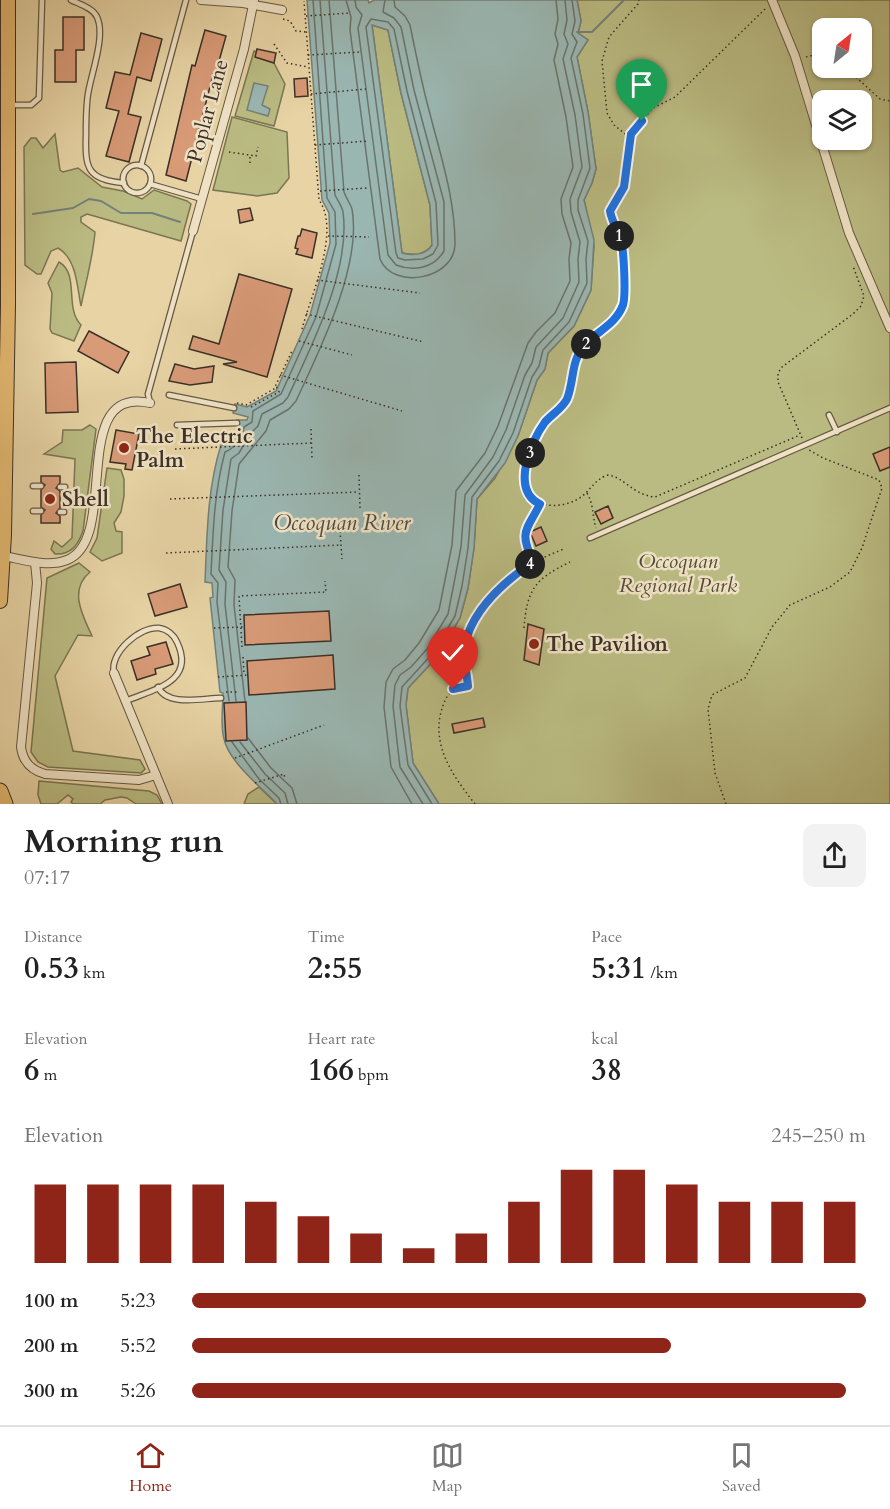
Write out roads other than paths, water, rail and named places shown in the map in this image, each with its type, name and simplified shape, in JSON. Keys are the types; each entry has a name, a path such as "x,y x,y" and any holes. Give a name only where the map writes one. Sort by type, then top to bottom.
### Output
{"highway":[{"path":"8,0 8,35"},
{"path":"0,601 3,556 8,288 3,104 13,0"},
{"path":"0,791 5,804"}],"street":[{"path":"201,0 253,2 282,10"},
{"name":"Poplar Lane","path":"193,231 244,49 253,2"},
{"path":"774,2 796,60 849,234 890,328"},
{"path":"3,556 35,562 66,561 79,552 91,526 100,449 106,422 122,405 138,401 150,403"},
{"path":"35,562 37,583 21,747 24,760 34,770 45,774 139,780 156,775"},
{"path":"114,673 168,804"}],"lane":[{"path":"3,104 32,105 39,98 42,0"},
{"path":"71,0 93,11 99,23 97,54 87,104 86,162 92,172 104,180 124,183"},
{"path":"141,166 186,0"},
{"path":"132,166 141,166 148,171 150,184 144,190 136,192 129,190 124,183 125,171 132,166"},
{"path":"150,184 202,199"},
{"path":"150,403 149,391 193,231"},
{"path":"169,395 235,405"},
{"path":"591,538 890,408"},
{"path":"829,415 837,432"},
{"path":"177,425 237,423"},
{"path":"33,486 41,486"},
{"path":"33,511 41,511"},
{"path":"114,673 114,664 128,643 150,630 162,628 174,636 180,649 182,663 176,677 126,701"},
{"path":"158,687 163,695 173,699 222,695"}],"water":[{"name":"Occoquan River","path":"307,0 368,0 369,3 374,0 577,0 581,21 578,33 588,40 577,57 596,169 584,200 594,240 591,290 574,326 548,353 545,369 537,380 518,436 505,463 477,499 474,548 468,588 460,618 437,657 408,688 406,705 413,763 439,804 277,804 232,756 223,734 223,693 220,692 210,598 213,597 212,583 205,582 208,513 216,462 221,445 229,444 237,431 237,420 247,420 248,417 233,413 235,404 247,407 276,391 310,315 330,243 329,213 322,200","holes":["372,25 388,30 401,93 430,205 432,245 423,253 402,253"]},
{"path":"254,83 268,86 262,105 270,109 268,116 247,110"}],"waterway":[{"path":"577,32 592,32 624,0"},
{"path":"33,214 73,208 89,199 101,201 121,213 152,213 180,222"}],"place":[{"name":"The Electric Palm","path":"124,448"},
{"name":"Shell","path":"50,499"},
{"name":"The Pavilion","path":"534,644"}],"park label":[{"name":"Occoquan Regional Park","path":"678,573"}]}
